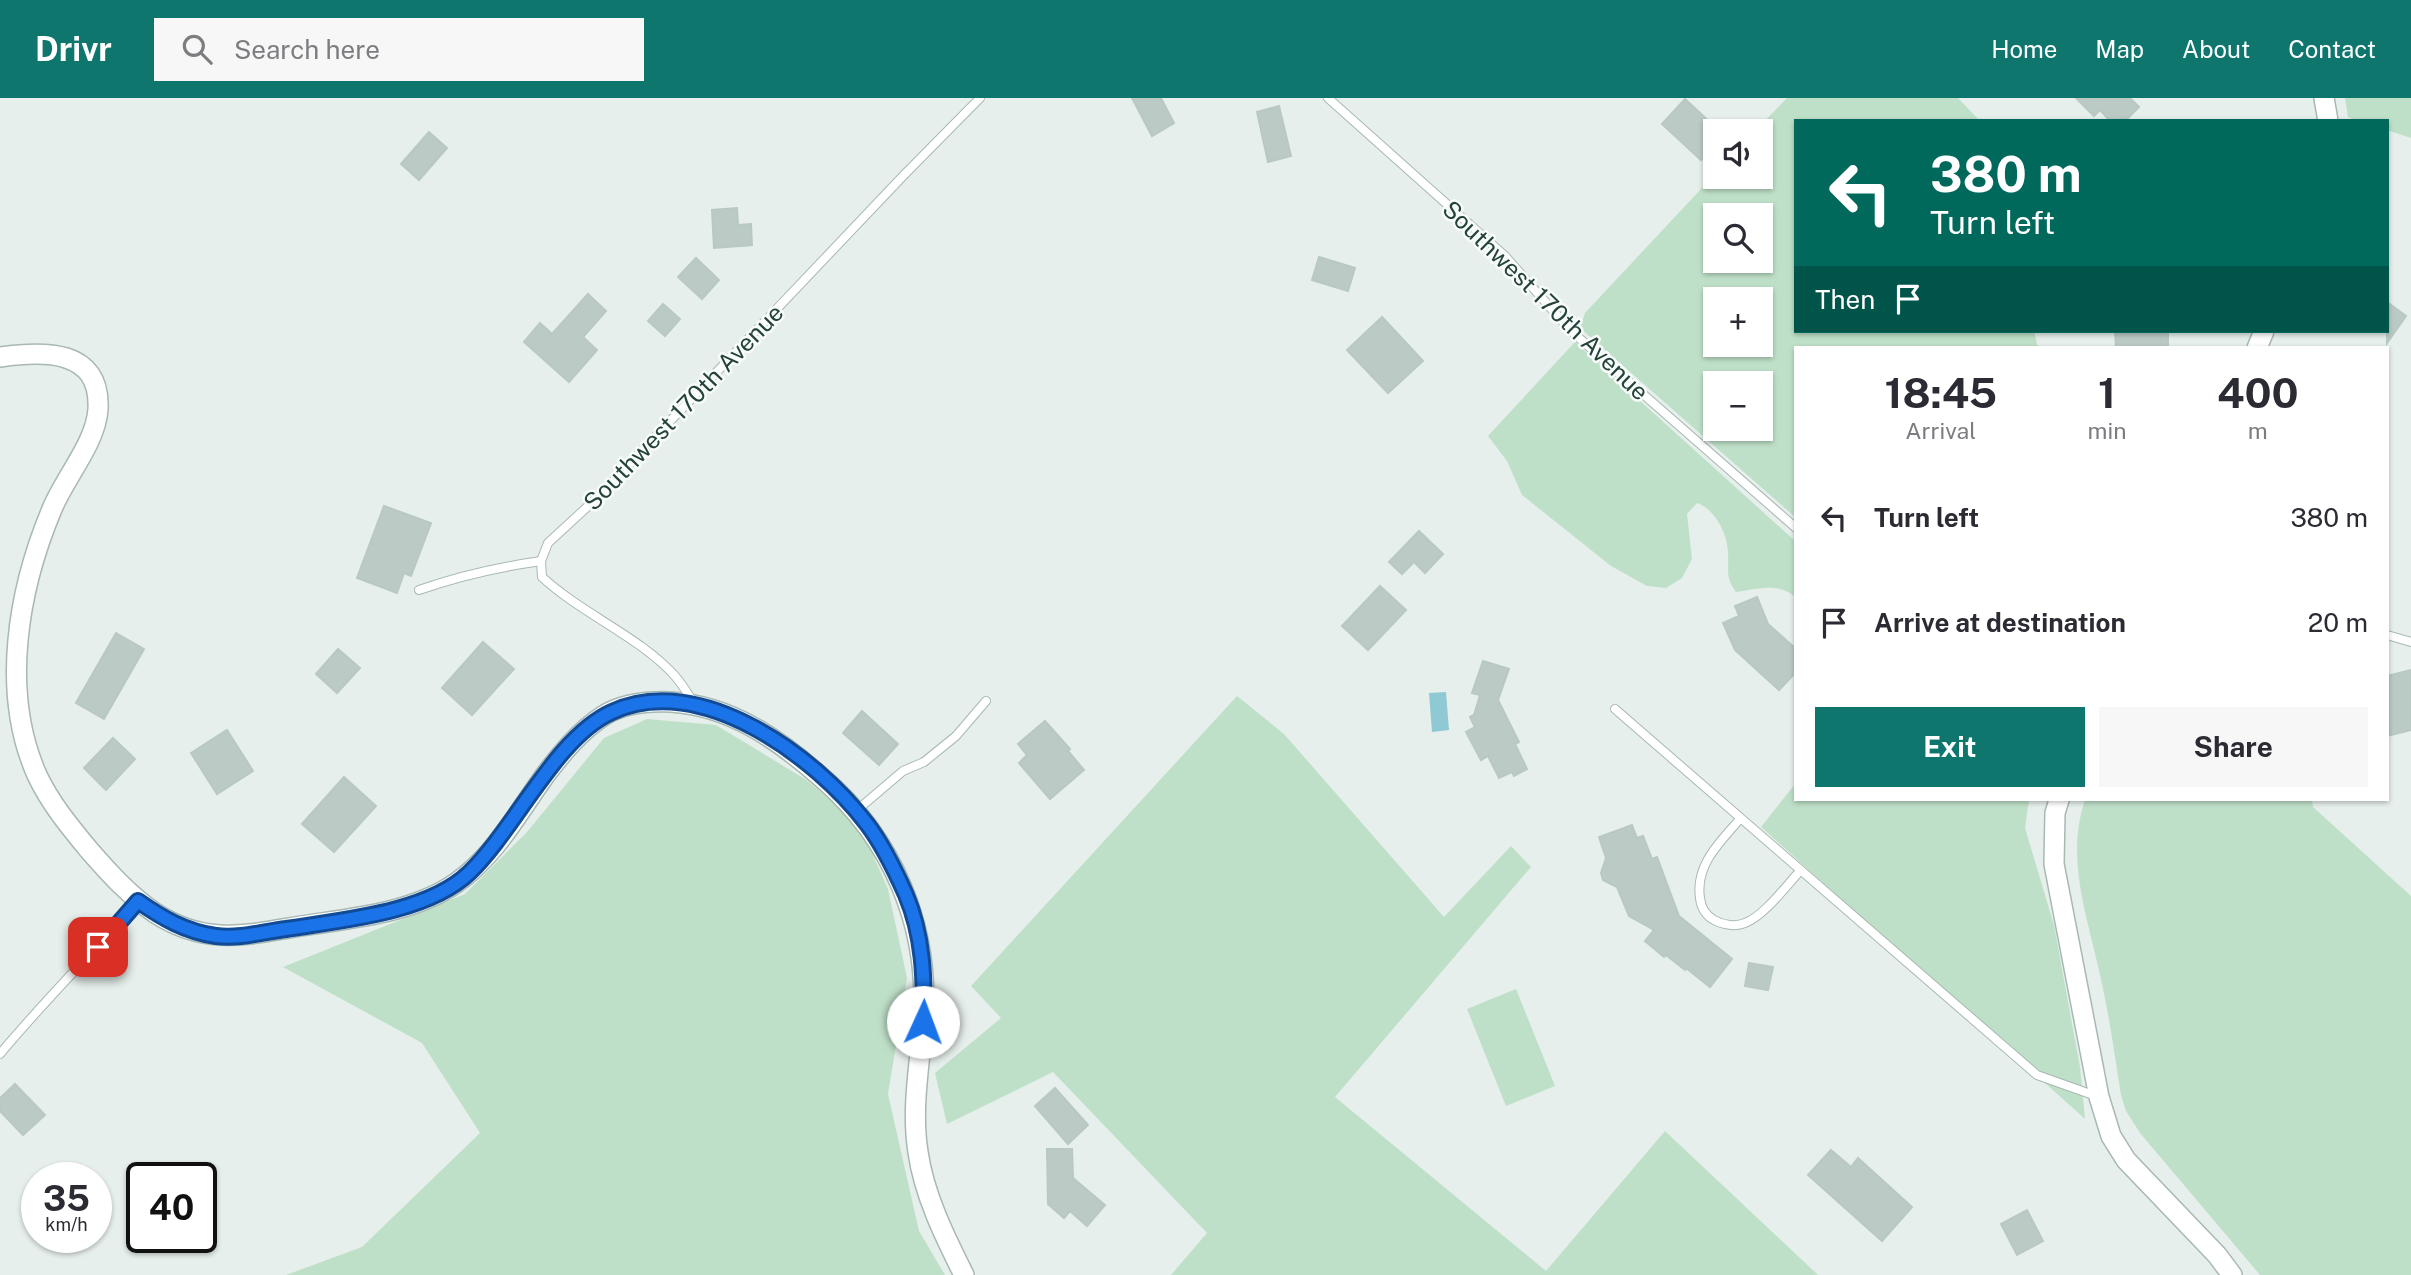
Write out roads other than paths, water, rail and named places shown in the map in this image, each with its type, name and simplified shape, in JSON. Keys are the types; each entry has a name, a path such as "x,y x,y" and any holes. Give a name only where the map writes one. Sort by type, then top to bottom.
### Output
{"street":[{"path":"2324,98 2328,119"},
{"path":"0,357 41,352 65,357 86,371 97,395 98,409 94,430 52,509 27,586 18,636 17,699 25,740 45,790 93,855 138,901 183,928 227,937 348,918 423,900 445,890 473,869 499,841 564,752 604,715 640,702 696,705 722,712 758,729 814,770 856,811 877,839 906,895 917,933 925,988 915,1111 918,1155 933,1205 964,1275"},
{"path":"2059,801 2055,813 2054,864 2099,1097 2111,1136 2126,1160 2217,1255 2232,1275"}],"lane":[{"name":"Southwest 170th Avenue","path":"541,561 548,543 598,497 980,98"},
{"name":"Southwest 170th Avenue","path":"1328,98 1505,256 1572,331 1794,526"},
{"path":"419,590 501,566 541,561 542,577 563,596 638,645 674,675 696,705"},
{"path":"2389,636 2411,642"},
{"path":"856,811 903,771 924,762 956,736 986,702"},
{"path":"1615,709 2037,1075 2099,1097"},
{"path":"1740,819 1706,862 1698,884 1702,908 1713,919 1727,925 1744,924 1757,917 1800,871"},
{"path":"0,1054 138,901"}],"water":[{"path":"1446,692 1449,730 1432,732 1429,693"}]}
